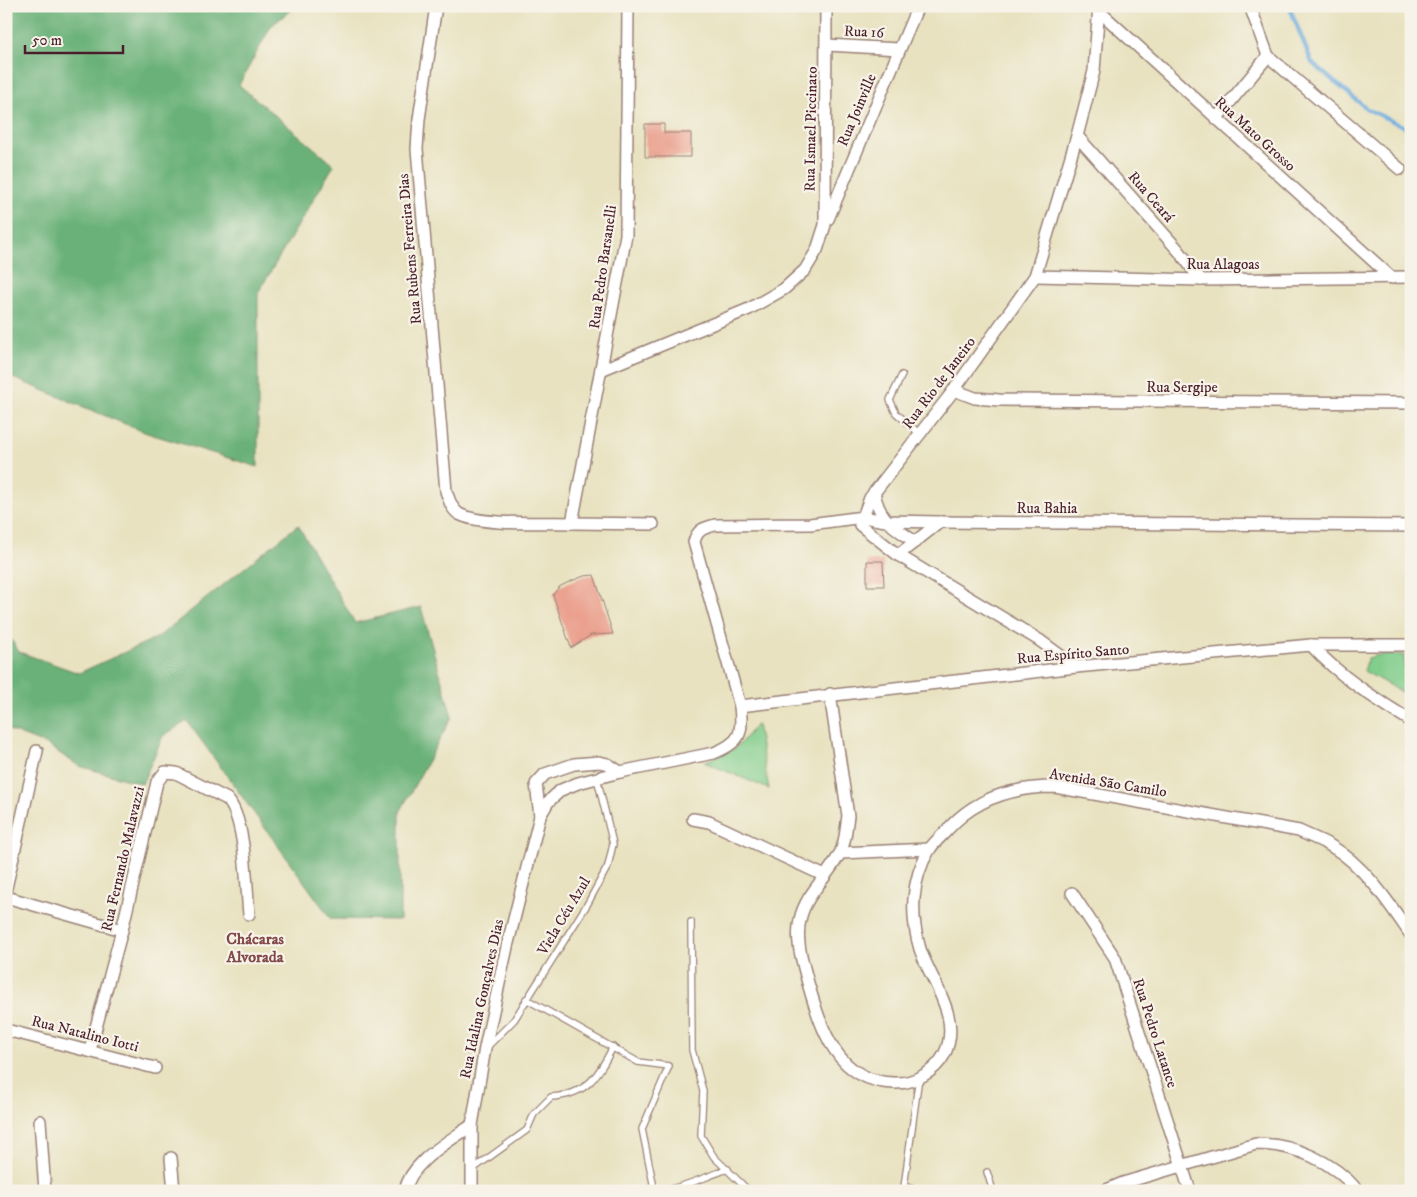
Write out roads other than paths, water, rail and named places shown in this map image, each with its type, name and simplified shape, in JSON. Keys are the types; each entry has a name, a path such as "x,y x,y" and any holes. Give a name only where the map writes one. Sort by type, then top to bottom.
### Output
{"street":[{"name":"Rua Rubens Ferreira Dias","path":"436,6 419,119 417,150 446,491 450,503 458,513 474,519 572,522"},
{"name":"Rua Pedro Barsanelli","path":"572,522 626,235 628,6"},
{"name":"Rua Ismael Piccinato","path":"602,370 749,309 784,289 805,270 818,250 825,225 826,6"},
{"name":"Rua Joinville","path":"825,225 918,6"},
{"path":"1250,6 1268,56 1400,169"},
{"name":"Rua Mato Grosso","path":"1099,9 1216,119 1392,278"},
{"name":"Rua Rio de Janeiro","path":"863,517 874,492 954,390 1034,276 1077,136 1094,71 1099,9"},
{"name":"Rua 16","path":"827,46 899,49"},
{"path":"1216,119 1268,56"},
{"name":"Rua Ceará","path":"1077,136 1179,251 1201,280"},
{"name":"Rua Alagoas","path":"1034,276 1201,280 1411,278"},
{"name":"Rua Sergipe","path":"954,390 975,398 999,400 1411,403"},
{"path":"874,492 878,510 886,521 915,542"},
{"path":"863,517 860,525 863,530 898,555 1039,640 1076,667"},
{"name":"Rua Bahia","path":"740,706 694,542 696,533 703,528 715,525 810,524 863,517 886,521 940,522 1411,526"},
{"path":"572,522 653,524"},
{"path":"898,555 940,522"},
{"path":"1312,645 1330,667 1367,694 1411,721"},
{"name":"Rua Espírito Santo","path":"740,706 830,694 1076,667 1312,645 1411,645"},
{"name":"Avenida São Camilo","path":"830,694 848,816 841,853 804,904 798,936 800,954 825,1036 835,1052 858,1074 887,1083 901,1083 930,1072 944,1055 950,1031 949,1016 920,949 913,915 914,892 930,849 958,819 980,804 1006,791 1030,787 1055,787 1299,831 1331,846 1358,866 1393,908 1411,935"},
{"path":"620,772 714,753 729,747 738,740 740,732 740,706"},
{"path":"6,888 37,751"},
{"name":"Rua Idalina Gonçalves Dias","path":"540,816 536,784 545,774 574,764 599,762 608,764 620,772"},
{"name":"Rua Fernando Malavazzi","path":"90,1050 122,930 157,782 165,772 176,773 227,799 234,806 240,826 249,914"},
{"name":"Rua Idalina Gonçalves Dias","path":"472,1191 472,1125 485,1048 507,947 540,816 548,802 561,790 620,772"},
{"path":"693,819 708,822 825,876"},
{"path":"841,853 930,849"},
{"name":"Rua Pedro Latance","path":"1072,893 1115,958 1190,1191"},
{"path":"6,897 122,930"},
{"name":"Rua Natalino Iotti","path":"6,1030 156,1068"},
{"path":"40,1121 45,1191"},
{"path":"405,1191 407,1184 427,1158 472,1125"},
{"path":"1104,1191 1123,1183 1183,1167 1233,1149 1256,1144 1278,1144 1299,1150 1317,1159 1358,1191"},
{"path":"171,1158 174,1191"}],"lane":[{"path":"902,375 890,400 892,409 920,434"},
{"name":"Viela Céu Azul","path":"485,1048 514,1020 588,903 609,861 613,844 598,778"},
{"path":"690,922 692,1050 703,1091 700,1136 714,1157 749,1191"},
{"path":"526,999 638,1062 669,1066 642,1129 653,1183 652,1191"},
{"path":"473,1169 527,1130 534,1114 551,1097 567,1096 597,1078 613,1047"},
{"path":"919,1077 904,1188 924,1191"},
{"path":"661,1191 682,1188 700,1178 728,1169"},
{"path":"987,1172 993,1191"}],"waterway":[{"path":"1289,6 1312,63 1367,109 1411,130"}],"district":[{"name":"Chácaras Alvorada","path":"255,948"}]}
